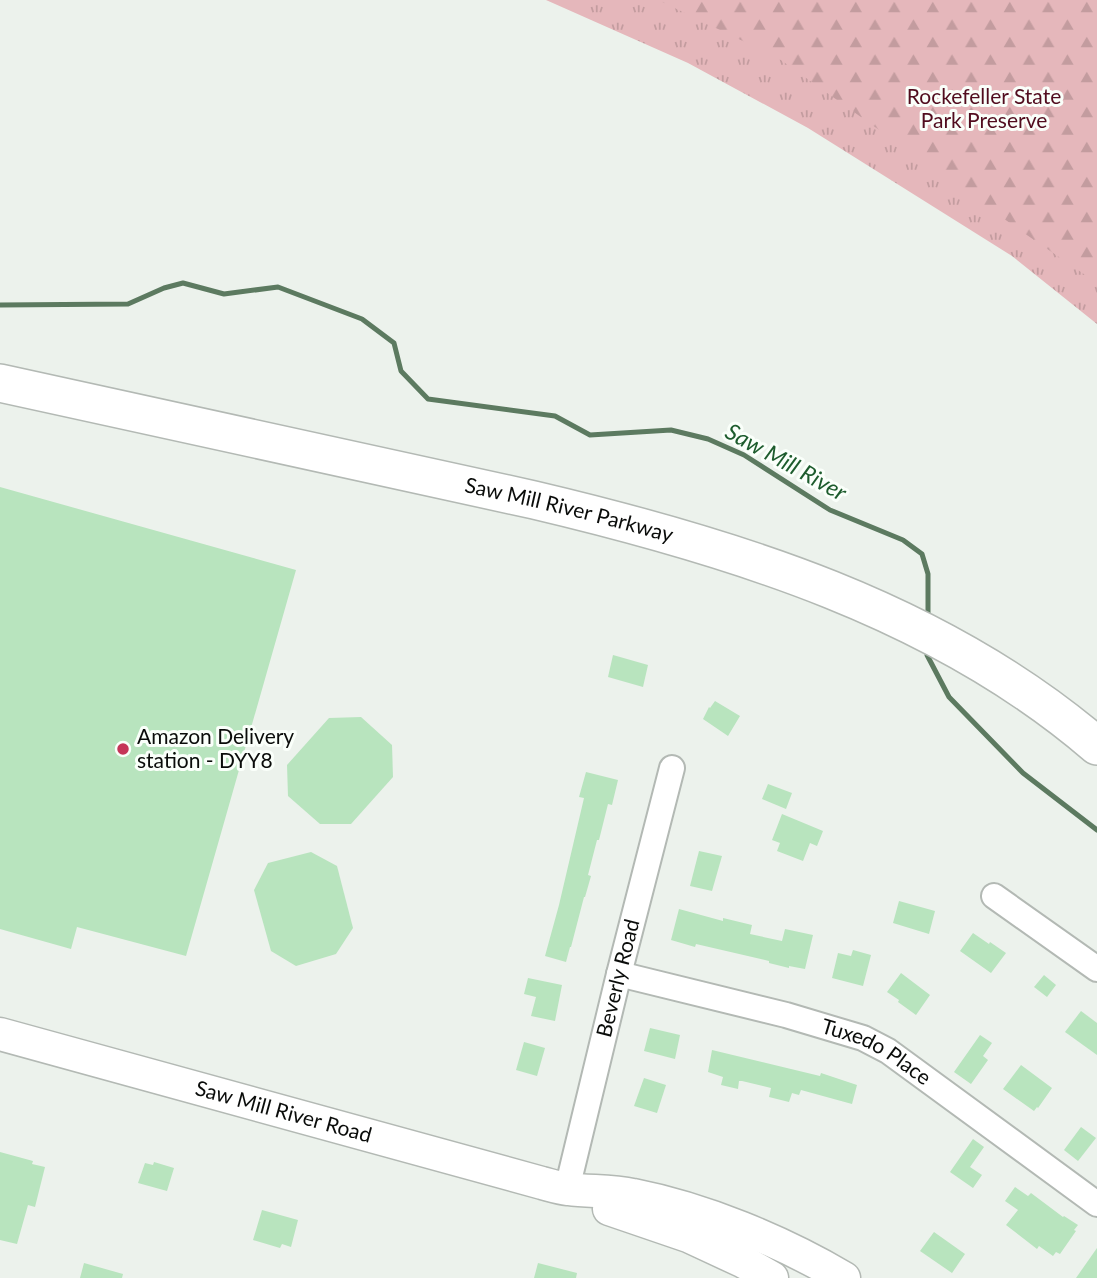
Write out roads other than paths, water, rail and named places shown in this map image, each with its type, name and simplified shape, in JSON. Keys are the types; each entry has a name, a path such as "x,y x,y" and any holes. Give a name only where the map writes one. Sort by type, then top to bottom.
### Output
{"highway":[{"name":"Saw Mill River Parkway","path":"0,362 480,466 630,502 719,527 854,576 911,613 957,637 1028,668 1097,719"},
{"name":"Saw Mill River Parkway","path":"0,383 612,519 769,566 855,599 911,613"},
{"name":"Saw Mill River Parkway","path":"957,637 1097,746"}],"main road":[{"name":"Saw Mill River Road","path":"0,1034 567,1189 635,1195 754,1234 844,1278"},
{"name":"Saw Mill River Road","path":"567,1189 612,1210 688,1236 772,1278"}],"street":[{"name":"Beverly Road","path":"567,1189 672,768"},
{"path":"994,896 1097,969"},
{"name":"Tuxedo Place","path":"619,974 786,1015 863,1038 888,1051 1097,1204"}],"waterway":[{"name":"Saw Mill River","path":"0,305 128,304 164,288 183,283 224,294 278,287 362,319 394,343 401,371 428,399 555,416 590,435 671,430 708,439 744,455 830,510 903,540 922,554 928,574 928,619"},
{"name":"Saw Mill River","path":"928,650 927,655 949,697 1023,773 1097,830"}],"place":[{"name":"Amazon Delivery station - DYY8","path":"123,749"}],"park label":[{"name":"Rockefeller State Park Preserve","path":"984,109"}]}
